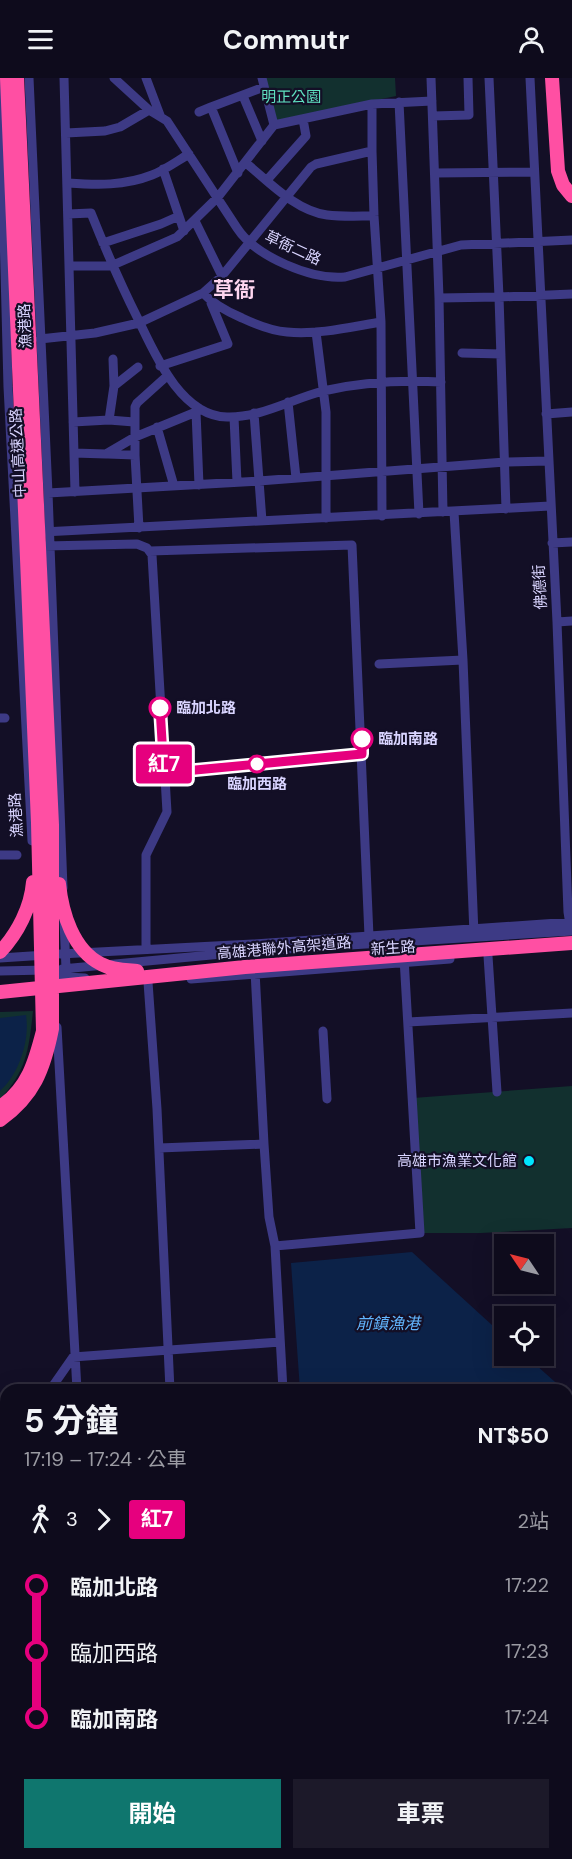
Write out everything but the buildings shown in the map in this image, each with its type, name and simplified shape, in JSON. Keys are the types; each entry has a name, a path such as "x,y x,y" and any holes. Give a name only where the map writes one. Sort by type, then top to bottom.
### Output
{"highway":[{"name":"中山高速公路","path":"7,78 45,824"},
{"name":"中山高速公路","path":"17,78 45,824"},
{"path":"552,78 558,171 563,184 572,196"},
{"path":"561,78 563,148 566,171 572,181"},
{"path":"0,954 32,897 45,824"},
{"path":"45,824 60,896 69,927 78,942 90,957 102,965 117,970 137,971"},
{"path":"0,1107 12,1099 27,1081 43,1031 45,824"},
{"path":"0,1120 18,1107 39,1076 52,1029 45,824"},
{"name":"高雄港聯外高架道路","path":"0,984 246,959 572,937"},
{"name":"高雄港聯外高架道路","path":"0,992 245,967 572,943"}],"street":[{"name":"漁港路","path":"0,78 4,387 16,533 38,973"},
{"name":"漁港路","path":"29,78 48,494 65,958"},
{"path":"64,78 75,492"},
{"name":"草衙二路","path":"114,78 149,110 167,121 242,236 249,243 271,257 320,277 345,277 471,243 572,240"},
{"path":"146,78 160,115"},
{"path":"431,78 439,298 443,513"},
{"path":"433,116 469,115 468,78"},
{"path":"489,78 506,510"},
{"name":"佛德街","path":"530,78 550,506 567,764 571,924"},
{"path":"200,112 243,96 263,83 274,125"},
{"path":"243,96 262,141"},
{"path":"70,266 111,266 177,237 218,197 274,125 372,104 432,101"},
{"path":"399,102 419,514"},
{"path":"372,104 374,216 381,322 382,516"},
{"path":"211,107 238,173"},
{"path":"66,133 105,131 120,127 149,110"},
{"path":"267,180 306,136 303,119"},
{"path":"40,339 94,333 139,323 203,293 222,276 311,167 372,151"},
{"path":"68,183 103,185 128,182 153,175 189,154"},
{"path":"246,163 286,196 310,210 326,215 374,216"},
{"path":"163,169 184,231"},
{"path":"435,174 534,171"},
{"path":"68,214 91,213 111,266 160,366 197,410 234,417 323,391 382,382 441,382"},
{"path":"103,243 179,216"},
{"path":"195,221 222,276"},
{"path":"160,366 228,344 212,303 203,293"},
{"path":"439,298 572,294"},
{"path":"212,303 262,327 286,332 316,332 381,322"},
{"path":"316,332 326,412 326,518"},
{"path":"462,353 501,354"},
{"path":"109,420 114,386 113,359"},
{"path":"114,386 138,367"},
{"path":"139,528 135,407 167,376"},
{"path":"4,387 42,388"},
{"path":"288,402 296,478"},
{"path":"106,454 135,437 197,410"},
{"path":"197,410 199,485"},
{"path":"546,414 572,412"},
{"path":"254,413 262,521"},
{"path":"234,417 237,482"},
{"path":"73,422 109,420 134,422"},
{"path":"157,427 174,486"},
{"path":"74,453 135,455"},
{"path":"48,494 417,470 505,462 548,461"},
{"path":"16,533 550,506"},
{"path":"454,512 463,660 474,930"},
{"path":"552,543 572,542"},
{"path":"16,547 142,544 150,551 352,544 368,933"},
{"path":"146,948 146,855 167,812 150,551"},
{"path":"557,622 572,621"},
{"path":"379,664 463,660"},
{"path":"164,773 362,754"},
{"path":"0,855 18,855"},
{"name":"新生路","path":"0,954 38,953 65,958 571,924"},
{"name":"新生路","path":"54,973 65,958 146,948 253,945 368,933 402,934"},
{"path":"275,1246 420,1233 402,934"},
{"path":"253,945 269,1217 275,1246 282,1384"},
{"name":"新生路","path":"0,971 54,973 148,982 572,949"},
{"path":"488,956 497,1092"},
{"name":"新生路","path":"0,976 38,973"},
{"path":"54,973 76,1384"},
{"path":"148,982 159,1148 170,1384"},
{"path":"408,1022 572,1013"},
{"path":"323,1031 327,1100"},
{"path":"159,1148 264,1144"},
{"path":"74,1357 168,1352 280,1342"},
{"path":"54,1384 74,1357"}],"green space":[{"name":"明正公園","path":"264,78 395,78 396,96 277,121"},
{"path":"33,1011 30,1036 21,1069 0,1099 0,1012"},
{"path":"572,1086 572,1228 481,1233 420,1233 413,1098"}],"water":[{"path":"26,1015 25,1046 22,1056 13,1076 0,1091 0,1018"},
{"name":"前鎮漁港","path":"412,1252 494,1327 494,1366 537,1366 557,1384 300,1384 291,1263"}],"bus line":[{"name":"紅7","path":"160,708 164,773 362,754 362,739"}],"place":[{"name":"臨加北路","path":"160,708"},
{"name":"臨加南路","path":"362,739"},
{"name":"臨加西路","path":"257,764"},
{"name":"高雄市漁業文化館","path":"529,1161"}],"district":[{"name":"草衙","path":"234,290"}]}
